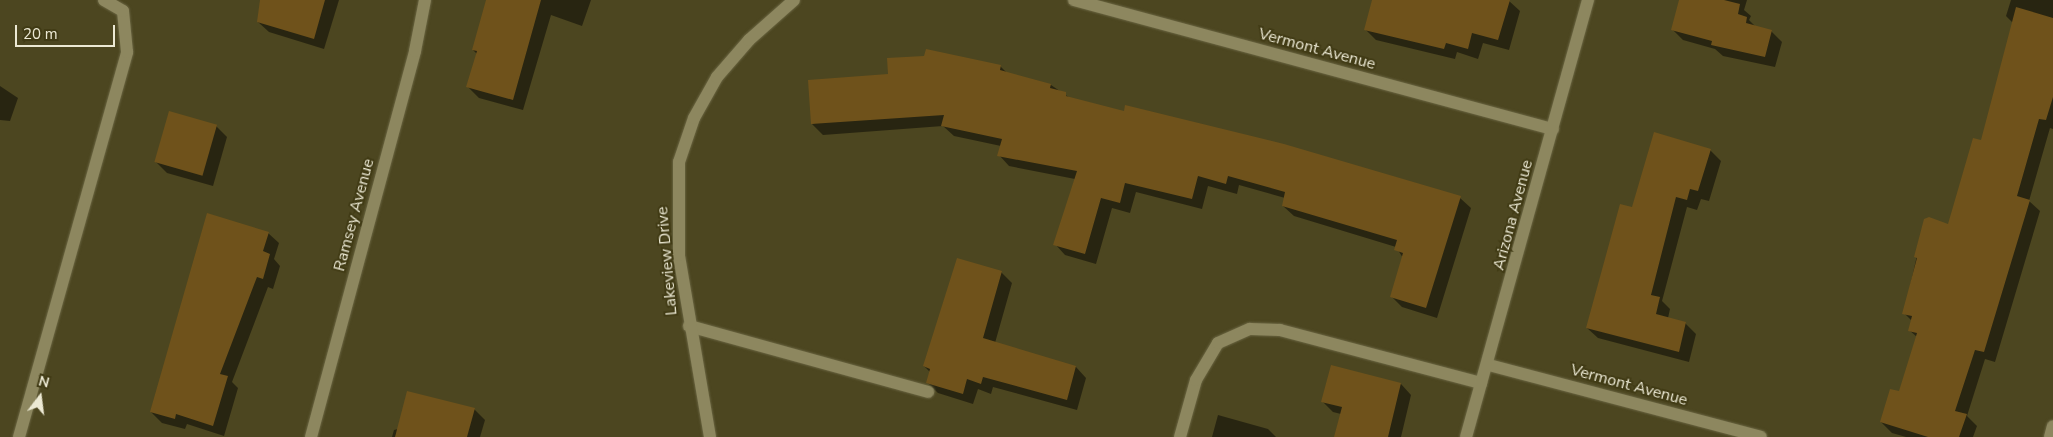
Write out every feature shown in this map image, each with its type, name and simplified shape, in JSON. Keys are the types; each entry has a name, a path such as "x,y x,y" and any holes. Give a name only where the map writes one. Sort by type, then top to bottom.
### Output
{"street":[{"path":"19,437 127,52 123,11 104,0"},
{"name":"Ramsey Avenue","path":"311,437 415,51 425,0"},
{"name":"Lakeview Drive","path":"710,437 689,326 679,255 679,162 694,118 717,77 749,40 794,0"},
{"name":"Vermont Avenue","path":"1074,0 1553,129"},
{"name":"Arizona Avenue","path":"1466,437 1488,365 1588,0"},
{"path":"689,326 928,392"},
{"path":"1180,437 1196,380 1218,343 1250,328 1280,330 1481,383"},
{"name":"Vermont Avenue","path":"1488,365 1760,437"},
{"path":"2050,437 2053,426"}],"building":[{"path":"260,0 325,0 314,39 257,22"},
{"path":"486,0 541,0 513,100 466,87 477,51 472,50"},
{"path":"1372,0 1510,0 1498,40 1472,33 1468,49 1446,43 1444,49 1364,30"},
{"path":"1679,0 1724,0 1740,4 1738,14 1747,17 1746,23 1772,30 1765,57 1711,45 1712,41 1671,30"},
{"path":"2016,7 2053,18 2053,97 2046,120 2039,119 2017,196 2030,200 1984,352 1975,350 1955,411 1967,414 1959,437 1928,437 1880,422 1890,389 1899,391 1917,333 1908,331 1912,316 1902,314 1917,258 1914,257 1924,219 1929,217 1948,224 1973,138 1981,140"},
{"path":"926,49 1001,65 1000,70 1051,84 1050,88 1066,92 1066,96 1124,111 1125,105 1284,144 1461,196 1426,308 1390,297 1403,253 1394,250 1397,240 1282,206 1285,192 1228,176 1226,184 1198,176 1192,199 1125,183 1120,203 1101,198 1085,254 1053,245 1077,171 997,156 1002,139 941,126 944,115 811,124 808,80 888,74 887,58 924,56"},
{"path":"169,111 217,125 202,176 154,162"},
{"path":"1654,132 1711,149 1698,191 1690,189 1687,200 1676,197 1651,295 1660,297 1656,314 1686,322 1679,352 1586,328 1620,204 1632,207"},
{"path":"207,213 269,232 263,251 270,254 263,279 257,277 220,374 228,376 213,426 176,414 175,419 150,412"},
{"path":"957,258 1002,271 983,338 1076,366 1067,400 983,377 981,384 967,379 963,394 926,383 930,369 923,366"},
{"path":"1331,365 1401,383 1388,437 1334,437 1342,407 1321,402"},
{"path":"407,391 475,408 467,437 395,437"}]}
